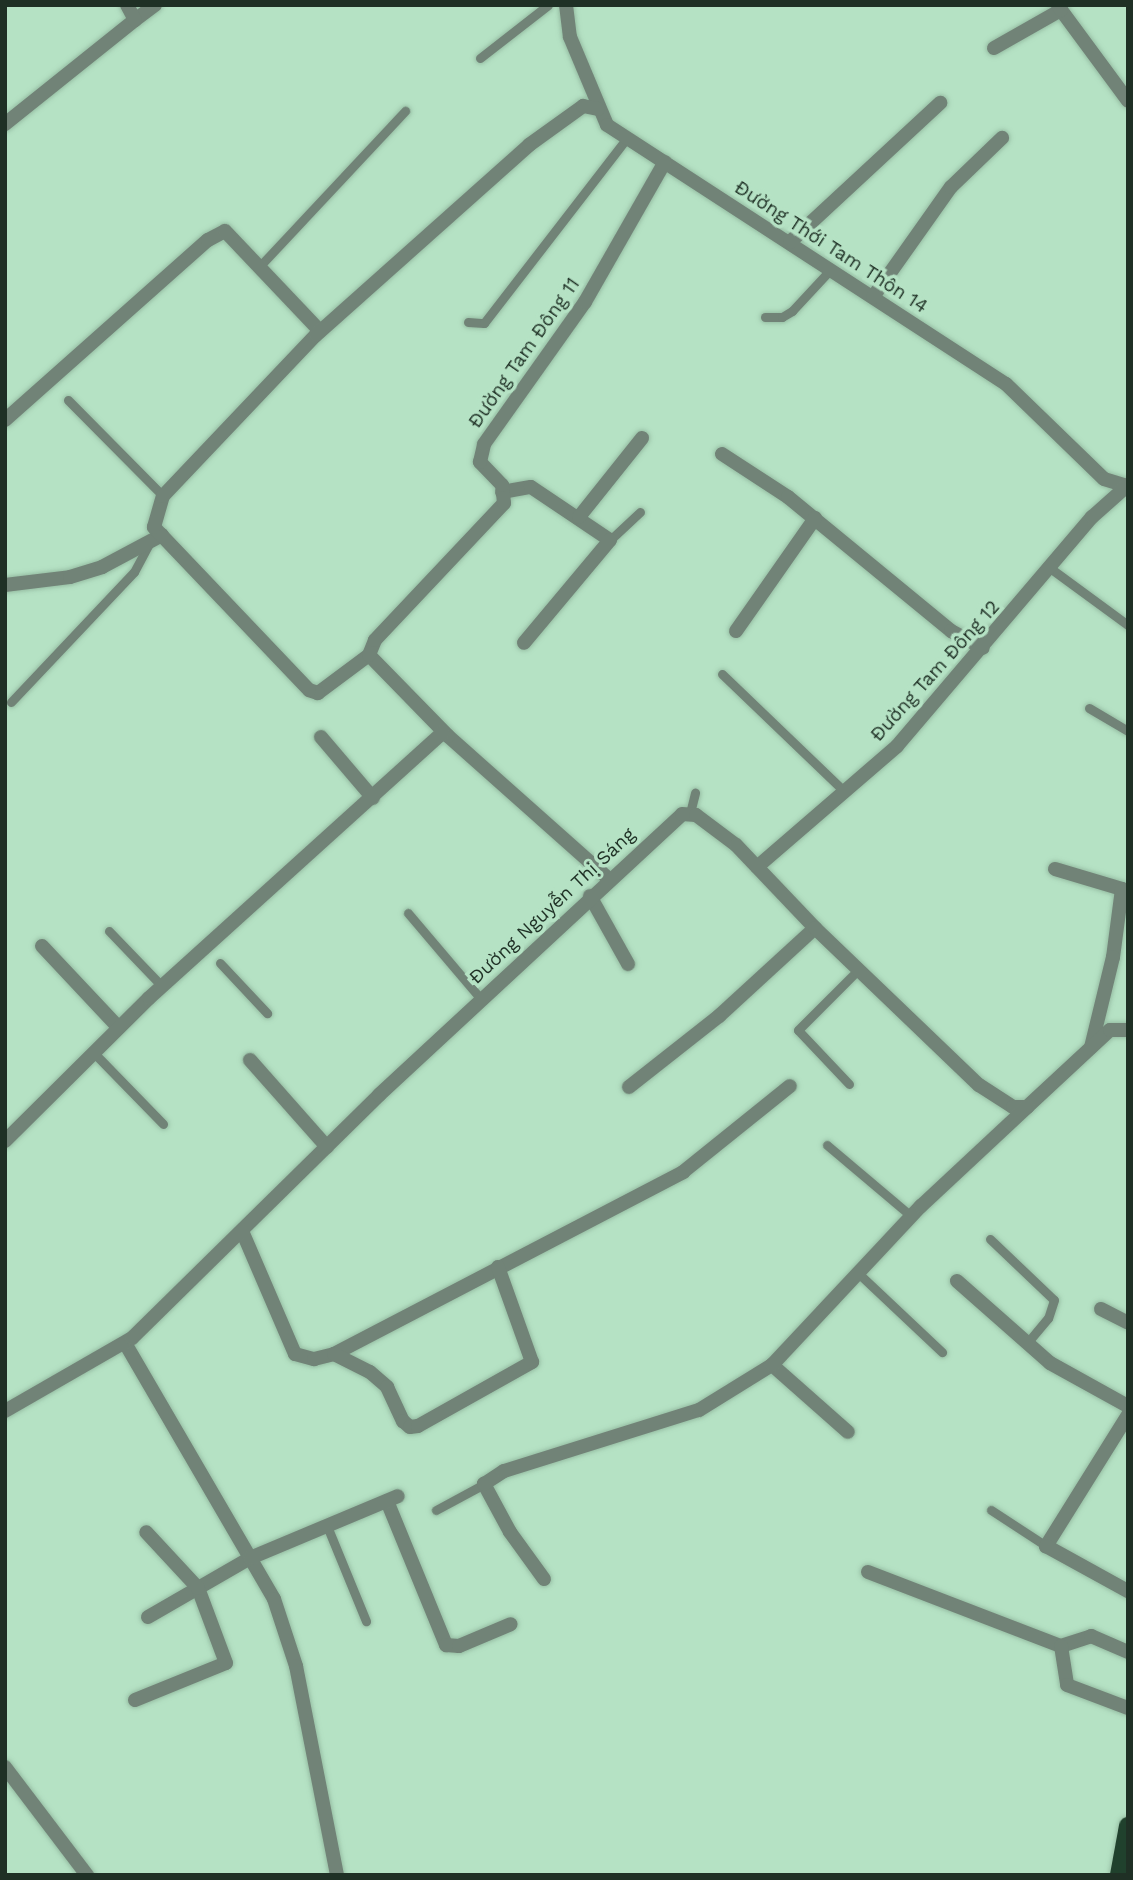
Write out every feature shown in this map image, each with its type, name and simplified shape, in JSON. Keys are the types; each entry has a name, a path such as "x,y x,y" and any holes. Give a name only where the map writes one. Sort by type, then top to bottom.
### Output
{"main road":[{"path":"1119,1875 1128,1826"}],"street":[{"path":"127,5 135,20"},
{"path":"5,124 155,5"},
{"name":"Đường Thới Tam Thôn 14","path":"566,5 570,37 607,125 1006,384 1104,479 1127,486"},
{"path":"994,48 1060,8 1128,101"},
{"path":"790,242 940,103"},
{"path":"524,643 610,540 531,487 502,492 504,503 375,640 369,655 318,693 309,690 156,539 154,527 163,496 320,331 529,145 583,106 598,109"},
{"path":"873,297 951,187 1002,138"},
{"name":"Đường Tam Đông 11","path":"502,492 502,485 480,462 484,444 585,302 665,162"},
{"path":"5,420 208,240 225,231 320,331"},
{"path":"579,517 642,438"},
{"path":"722,454 815,518 951,631 983,648"},
{"name":"Đường Tam Đông 12","path":"757,867 897,746 1092,517 1127,486"},
{"path":"736,631 815,518"},
{"path":"5,585 70,577 102,567 156,539"},
{"path":"369,655 443,732 609,879"},
{"path":"5,1141 162,986 443,732"},
{"path":"321,737 373,798"},
{"path":"690,813 736,845 815,928 979,1085 1013,1107 1027,1107"},
{"name":"Đường Nguyễn Thị Sáng","path":"5,1411 125,1343 590,896 666,825 690,813"},
{"path":"1055,869 1122,889 1113,957 1091,1049"},
{"path":"590,896 628,964"},
{"path":"629,1087 719,1016 815,928"},
{"path":"42,946 119,1028"},
{"path":"544,1579 510,1532 484,1484 504,1471 699,1410 772,1365 828,1309 857,1272 911,1216 1110,1030 1128,1030"},
{"path":"250,1060 327,1147"},
{"path":"242,1231 295,1354 314,1359 334,1354 683,1172 790,1086"},
{"path":"334,1354 370,1372 387,1387 403,1421 410,1427 418,1426 532,1362 498,1267"},
{"path":"957,1281 1050,1363 1128,1406"},
{"path":"1101,1309 1128,1323"},
{"path":"125,1343 274,1600 296,1666 337,1875"},
{"path":"772,1365 848,1432"},
{"path":"1128,1415 1046,1546 1128,1591"},
{"path":"148,1617 250,1558 392,1498 446,1645 458,1646 511,1624"},
{"path":"135,1700 226,1662 198,1588 146,1532"},
{"path":"868,1572 1060,1646 1091,1636 1128,1652"},
{"path":"1060,1646 1067,1685 1128,1708"},
{"path":"5,1767 87,1875"}],"lane":[{"path":"480,58 548,5"},
{"path":"259,267 405,111"},
{"path":"468,322 484,323 627,138"},
{"path":"765,317 792,311 831,269"},
{"path":"68,400 163,496"},
{"path":"610,540 640,512"},
{"path":"11,702 134,572 156,539"},
{"path":"1050,568 1128,625"},
{"path":"722,674 845,792"},
{"path":"1089,708 1128,732"},
{"path":"690,813 695,793"},
{"path":"408,913 481,999"},
{"path":"109,931 162,986"},
{"path":"220,963 267,1013"},
{"path":"849,1084 798,1030 858,970"},
{"path":"94,1053 163,1124"},
{"path":"827,1145 911,1216"},
{"path":"990,1239 1054,1300 1048,1318 1027,1343"},
{"path":"857,1272 942,1352"},
{"path":"436,1510 484,1484"},
{"path":"991,1510 1046,1546"},
{"path":"327,1526 366,1621"}]}
